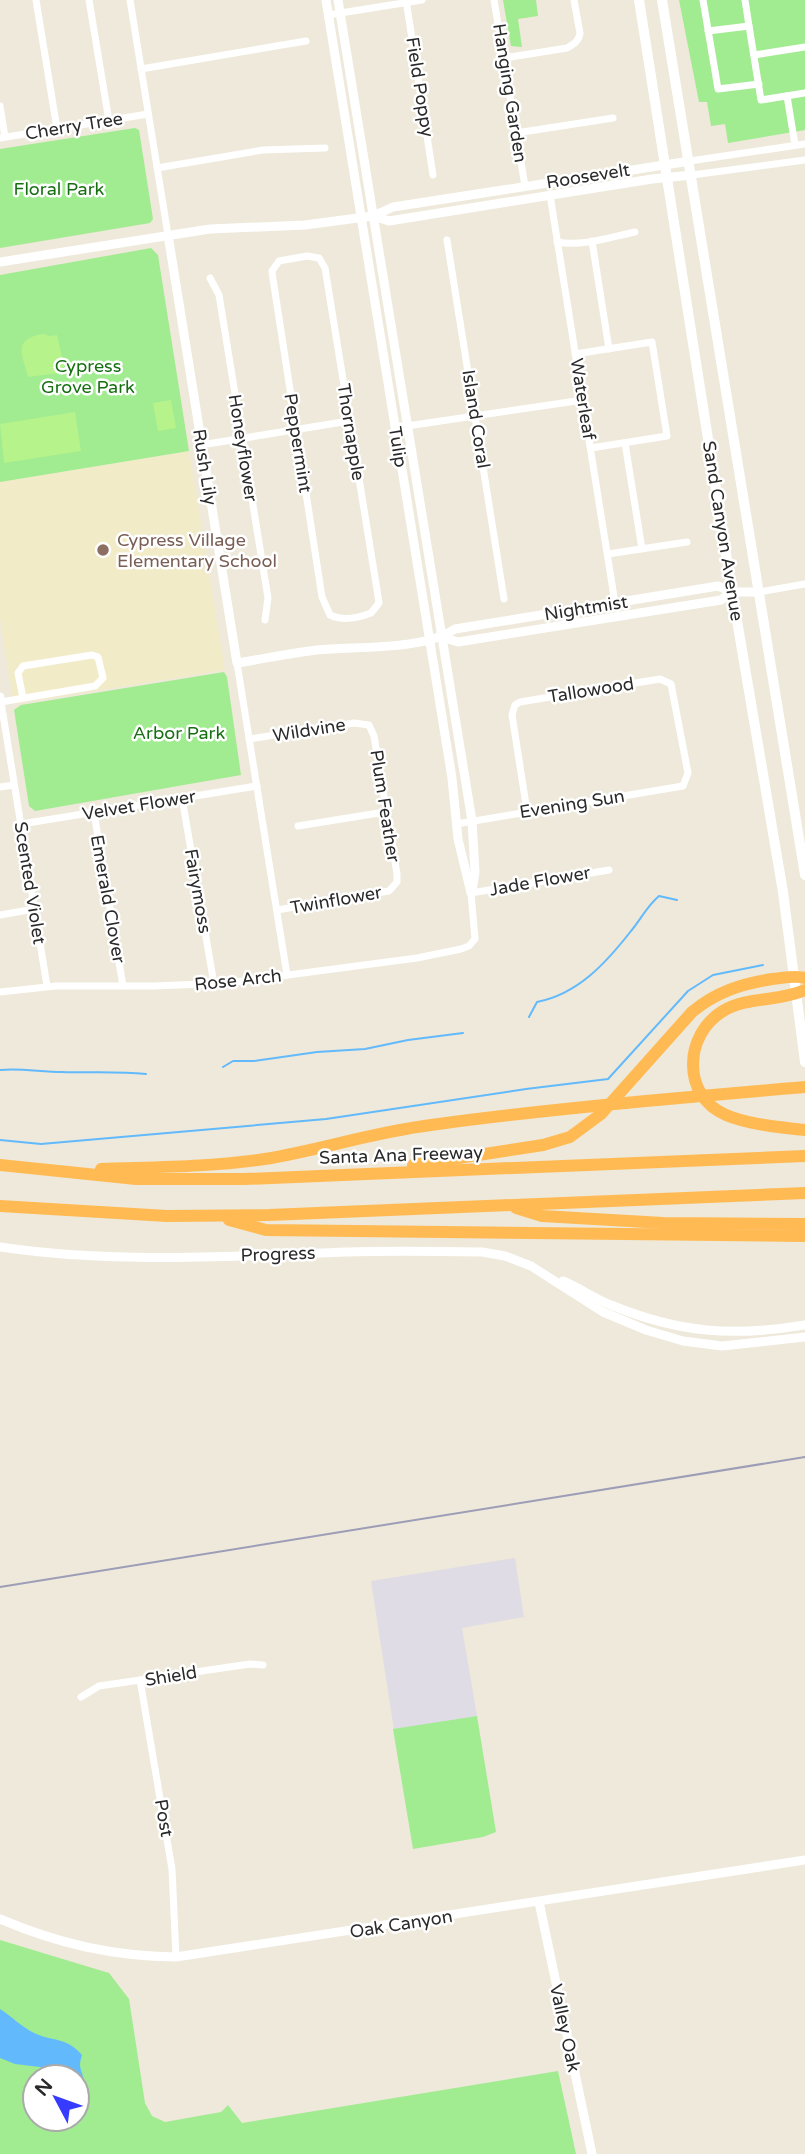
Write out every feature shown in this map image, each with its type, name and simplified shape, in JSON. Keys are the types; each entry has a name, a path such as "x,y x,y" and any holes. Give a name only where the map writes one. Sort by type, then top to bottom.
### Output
{"highway":[{"path":"351,1175 530,1148 570,1137 589,1126 601,1114 703,1003 732,988 800,977"},
{"path":"801,992 752,1000 724,1010 701,1032 693,1052 692,1065 696,1083 714,1108 735,1118 805,1130"},
{"path":"53,1172 266,1159 387,1132 531,1113 805,1087"},
{"name":"Santa Ana Freeway","path":"0,1166 136,1179 245,1179 800,1156"},
{"path":"0,1206 167,1216 213,1216 805,1193"},
{"path":"505,1205 542,1216 663,1223 805,1224"},
{"path":"213,1216 266,1230 805,1236"}],"main road":[{"name":"Sand Canyon Avenue","path":"639,0 732,592 800,977 805,1062"},
{"name":"Sand Canyon Avenue","path":"662,0 805,875"}],"street":[{"path":"36,0 57,129"},
{"path":"89,0 109,121"},
{"name":"Rush Lily","path":"130,0 287,975"},
{"name":"Tulip","path":"326,0 452,778 456,824 471,893 475,934 472,943"},
{"name":"Tulip","path":"338,0 472,821 475,872 471,893"},
{"path":"328,15 422,0"},
{"name":"Hanging Garden","path":"494,0 525,186"},
{"path":"504,58 573,45 580,33 574,0"},
{"path":"703,0 718,89 759,84"},
{"path":"745,0 761,100 805,93"},
{"name":"Field Poppy","path":"406,1 433,175"},
{"path":"708,31 749,26"},
{"path":"141,69 306,41"},
{"path":"754,55 805,47"},
{"path":"787,96 795,145"},
{"path":"0,106 3,138"},
{"name":"Cherry Tree","path":"3,138 148,114"},
{"path":"516,133 613,118"},
{"name":"Roosevelt","path":"0,262 210,229 305,225 362,218 393,207 805,144"},
{"path":"157,168 263,150 325,148"},
{"name":"Roosevelt","path":"373,216 389,221 667,177 805,160"},
{"name":"Waterleaf","path":"550,195 615,603"},
{"path":"557,242 565,244 592,241 635,232"},
{"name":"Island Coral","path":"447,240 504,599"},
{"path":"592,241 609,349"},
{"name":"Thornapple","path":"294,258 314,256 319,258 325,268 379,603 372,613 353,617"},
{"name":"Peppermint","path":"294,258 279,261 272,271 272,279 325,608 330,615 338,618 353,617"},
{"name":"Honeyflower","path":"211,278 219,295 268,598 265,620"},
{"path":"575,354 652,342 667,436 591,448"},
{"path":"394,426 583,400"},
{"path":"201,445 348,421"},
{"path":"625,443 642,549"},
{"path":"608,554 687,542"},
{"name":"Nightmist","path":"442,638 455,629 718,586 732,592 759,592 805,584"},
{"name":"Nightmist","path":"237,663 318,650 368,648 442,638 458,642 721,600 732,592"},
{"path":"0,700 23,698 95,686 103,678 98,657 92,655 23,666 18,673 23,698"},
{"name":"Tallowood","path":"527,811 512,715 515,705 520,702 660,679 668,681 674,691 688,773 686,783"},
{"name":"Scented Violet","path":"0,700 47,986"},
{"name":"Wildvine","path":"249,739 354,723 369,725"},
{"name":"Plum Feather","path":"369,725 374,736 397,874 394,887"},
{"name":"Evening Sun","path":"456,824 676,788 686,783"},
{"path":"0,788 14,785"},
{"name":"Velvet Flower","path":"21,824 257,786"},
{"name":"Fairymoss","path":"182,798 214,984"},
{"path":"298,826 385,812"},
{"name":"Emerald Clover","path":"94,813 123,986"},
{"name":"Jade Flower","path":"471,893 609,870"},
{"name":"Twinflower","path":"277,910 382,893 394,887"},
{"path":"0,915 34,909"},
{"name":"Rose Arch","path":"0,992 47,986 214,984 417,958 461,949 472,943"},
{"name":"Progress","path":"0,1247 113,1258 166,1259 325,1252 482,1252 516,1259 552,1278 603,1312 646,1330 683,1340 722,1346 805,1337"},
{"name":"Progress","path":"552,1278 565,1281 626,1311 658,1323 691,1330 743,1332 805,1325"},
{"name":"Shield","path":"81,1697 99,1686 250,1664 263,1665"},
{"name":"Post","path":"140,1681 172,1869 176,1957"},
{"name":"Oak Canyon","path":"0,1919 65,1943 100,1951 136,1956 176,1957 805,1860"},
{"name":"Valley Oak","path":"539,1902 592,2154"}],"shaded area":[{"name":"Cypress Village Elementary School","path":"189,451 225,670 14,704 0,619 0,482"},
{"path":"515,1558 524,1617 462,1628 477,1716 394,1730 371,1581"}],"green space":[{"path":"503,0 536,0 538,16 518,19 522,47 511,46"},
{"path":"679,0 805,0 805,130 728,143 725,124 711,126 707,102 699,102"},
{"name":"Floral Park","path":"135,128 139,130 153,219 150,223 0,248 0,149"},
{"name":"Cypress Grove Park","path":"151,248 158,255 189,451 0,482 0,275"},
{"path":"43,334 57,335 64,366 59,373 28,377 22,356 23,345 26,340"},
{"path":"171,400 176,428 158,431 153,403"},
{"path":"75,412 81,451 4,463 0,424"},
{"name":"Arbor Park","path":"224,672 227,677 241,775 35,811 29,806 14,710 21,705"},
{"path":"477,1716 496,1832 483,1837 413,1849 393,1729"},
{"path":"0,1940 109,1973 129,1999 145,2103 152,2116 165,2122 221,2112 228,2105 242,2123 558,2071 576,2154 0,2154"}],"water":[{"path":"0,2009 32,2032 64,2042 82,2055 80,2063 21,2065 0,2058"}],"waterway":[{"path":"529,1017 537,1002 565,992 590,976 659,896 677,900"},
{"path":"0,1140 41,1144 326,1119 608,1079 688,991 713,975 763,965"},
{"path":"223,1067 233,1061 365,1049 463,1033"},
{"path":"0,1070 146,1074"}],"railway":[{"path":"0,1587 805,1457"}],"place":[{"name":"Cypress Village Elementary School","path":"103,550"}]}
